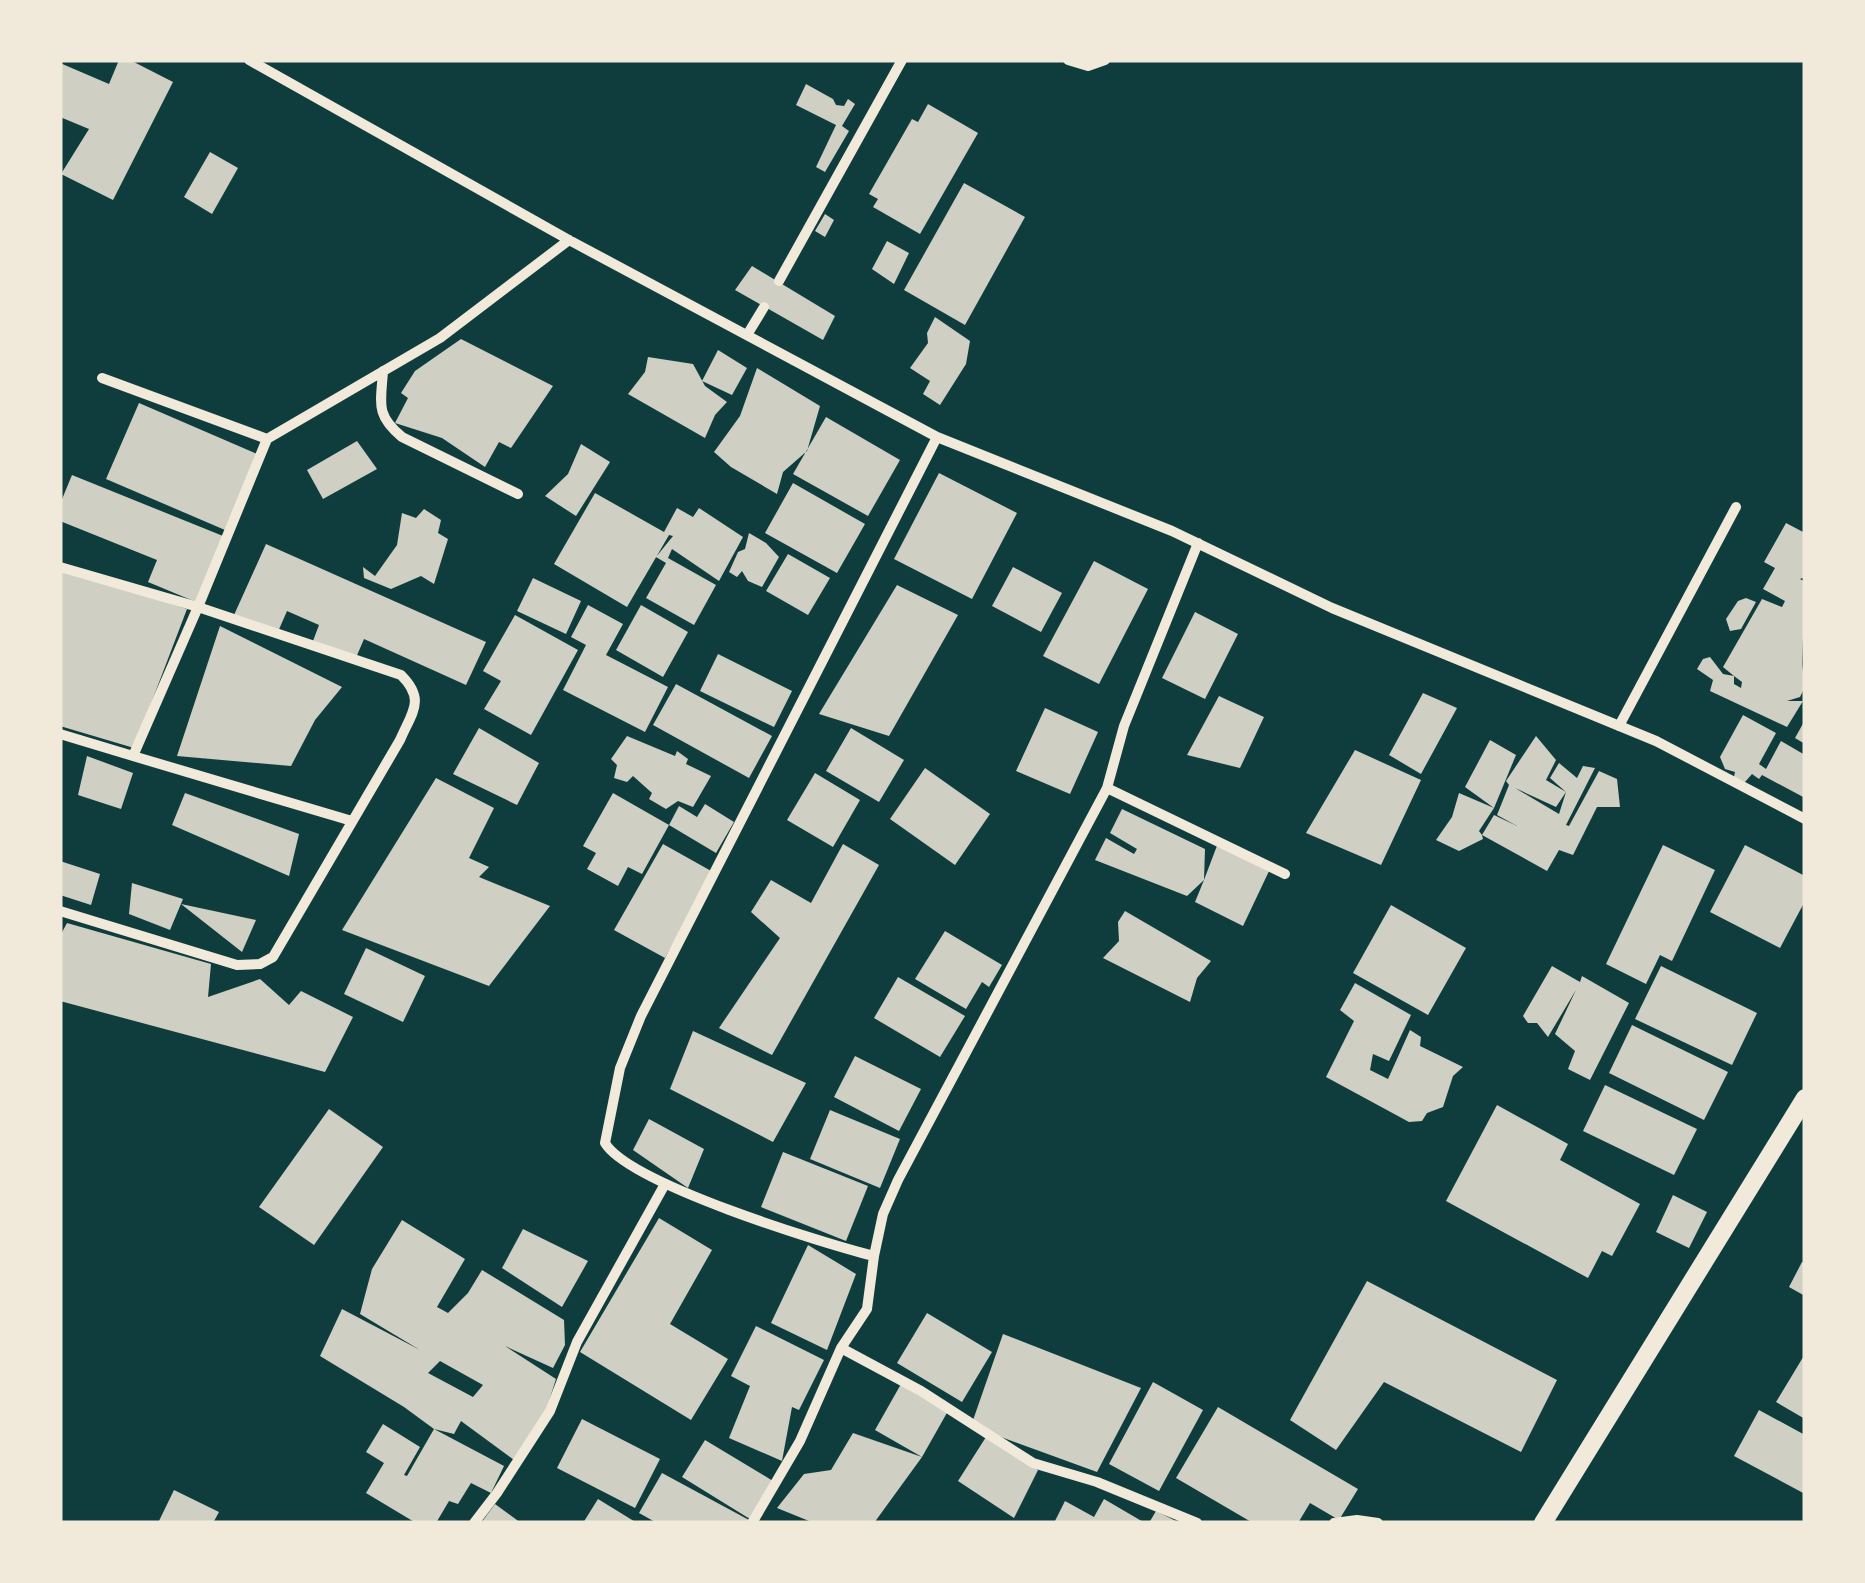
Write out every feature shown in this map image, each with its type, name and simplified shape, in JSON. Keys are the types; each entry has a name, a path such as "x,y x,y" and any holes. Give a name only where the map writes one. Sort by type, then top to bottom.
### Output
{"street":[{"path":"249,60 569,240 937,437 1198,543 1332,608 1619,726 1805,819"},
{"path":"778,281 902,60"},
{"path":"1068,60 1088,66 1105,60"},
{"path":"132,756 267,439 440,338 569,240"},
{"path":"746,335 764,307"},
{"path":"384,371 380,408 386,424 402,437 518,494"},
{"path":"102,378 267,439"},
{"path":"874,1256 824,1244 666,1184 618,1159 604,1143 620,1068 675,947 937,437"},
{"path":"1619,726 1736,507"},
{"path":"752,1523 800,1440 841,1348 867,1309 883,1214 898,1180 1106,788 1124,726 1198,543"},
{"path":"60,567 401,675 414,688 416,703 400,740 273,957 260,964 237,965 60,911"},
{"path":"60,734 352,822"},
{"path":"1106,788 1285,874"},
{"path":"1544,1523 1805,1098"},
{"path":"474,1523 550,1411 577,1342 666,1184"},
{"path":"841,1348 921,1392 1033,1464 1097,1482 1197,1523"},
{"path":"1334,1523 1378,1523"}],"building":[{"path":"119,60 130,60 173,82 113,200 61,174 89,129 60,117 60,63 109,84"},
{"path":"806,84 833,99 836,105 844,106 848,99 855,104 842,126 849,131 825,172 816,167 836,125 796,105"},
{"path":"928,104 978,133 920,234 873,207 878,199 869,194 912,119 918,122"},
{"path":"210,152 238,168 212,214 184,197"},
{"path":"964,183 1025,217 965,325 904,290"},
{"path":"825,214 834,220 825,237 815,231"},
{"path":"887,241 909,253 894,284 872,269"},
{"path":"752,266 835,316 823,340 735,290"},
{"path":"935,317 970,341 966,364 940,405 923,394 930,381 910,368 928,343 927,333"},
{"path":"461,339 553,386 511,448 499,442 485,467 442,438 395,423 408,398 401,393 415,371"},
{"path":"718,350 747,368 732,395 702,381"},
{"path":"648,357 693,364 705,386 727,402 715,415 705,438 628,394 645,372"},
{"path":"757,368 820,406 807,451 783,472 777,494 731,467 714,452 740,416"},
{"path":"139,403 257,454 225,530 106,479"},
{"path":"826,417 900,460 868,516 793,474"},
{"path":"357,441 377,469 323,499 307,470"},
{"path":"581,444 610,462 576,516 545,496 568,474"},
{"path":"939,473 1017,513 972,599 894,559"},
{"path":"72,475 223,536 196,602 148,582 157,560 60,521 60,504"},
{"path":"793,483 865,524 837,573 765,533"},
{"path":"595,493 664,532 677,508 693,517 699,508 743,537 719,581 672,549 668,558 716,585 694,625 646,598 666,563 656,557 627,607 554,564"},
{"path":"424,509 441,520 438,533 448,539 434,584 421,576 391,589 364,578 363,567 375,576 397,545 402,513 416,518"},
{"path":"1786,523 1805,533 1805,577 1800,579 1805,582 1805,687 1800,697 1787,701 1803,701 1787,727 1710,691 1713,680 1697,669 1703,659 1710,657 1723,674 1734,676 1723,667 1762,599 1782,607 1785,601 1763,589 1775,568 1764,562"},
{"path":"749,533 779,557 762,587 748,581 742,571 737,577 729,572 738,552 745,549"},
{"path":"266,544 486,642 466,685 364,639 355,660 313,641 319,625 287,611 277,634 234,615"},
{"path":"788,554 830,578 808,615 766,591"},
{"path":"1094,561 1148,589 1099,684 1043,656"},
{"path":"1013,567 1062,593 1041,632 992,606"},
{"path":"60,568 187,609 134,748 60,726"},
{"path":"533,578 581,601 566,634 517,611"},
{"path":"897,585 958,615 889,736 819,714"},
{"path":"1746,598 1756,602 1741,629 1730,631 1726,619 1738,601"},
{"path":"588,605 623,624 606,655 668,687 645,732 563,690 586,645 571,637"},
{"path":"641,605 688,632 663,677 616,650"},
{"path":"1195,612 1238,634 1205,699 1162,678"},
{"path":"515,615 578,650 531,735 484,709 501,681 483,671"},
{"path":"220,626 342,687 315,720 291,766 177,756"},
{"path":"718,654 792,691 774,727 700,691"},
{"path":"676,684 772,736 749,778 653,725"},
{"path":"1423,693 1457,708 1421,774 1389,755"},
{"path":"1219,696 1264,717 1240,768 1187,755"},
{"path":"1045,708 1098,732 1070,794 1016,771"},
{"path":"1743,715 1776,733 1759,764 1766,769 1781,741 1805,755 1805,798 1762,775 1759,779 1752,774 1745,782 1733,781 1735,772 1725,769 1720,757"},
{"path":"1805,720 1805,744 1795,738"},
{"path":"479,728 539,763 517,805 453,774"},
{"path":"851,728 904,760 879,802 826,771"},
{"path":"627,736 675,756 677,751 688,759 686,764 711,776 693,807 678,801 666,809 649,799 652,793 633,776 627,782 614,778 617,765 611,759"},
{"path":"1536,736 1556,760 1546,780 1566,792 1550,778 1559,763 1577,778 1583,766 1595,768 1566,825 1569,826 1599,771 1617,779 1620,807 1597,807 1573,855 1559,850 1547,871 1482,835 1494,815 1517,826 1497,815 1509,785 1506,781","holes":["1515,788 1556,807 1566,792 1559,814"]},
{"path":"1490,740 1516,755 1494,808 1465,787"},
{"path":"1355,750 1421,780 1381,865 1306,833"},
{"path":"87,756 133,773 121,809 78,795"},
{"path":"925,768 990,814 955,865 890,819"},
{"path":"815,773 860,800 833,847 787,820"},
{"path":"436,778 494,808 469,858 489,867 479,877 550,906 489,986 342,930"},
{"path":"185,793 299,834 289,876 172,825"},
{"path":"613,793 669,825 642,874 628,867 618,886 587,869 596,853 583,846"},
{"path":"1459,793 1494,808 1479,831 1483,839 1459,851 1436,840 1452,817"},
{"path":"705,804 734,822 716,853 669,825 679,806 697,817"},
{"path":"1122,809 1205,849 1204,880 1187,896 1095,860 1106,838 1134,854 1137,849 1110,833"},
{"path":"1218,843 1270,869 1243,926 1195,902"},
{"path":"663,844 713,872 665,958 614,930"},
{"path":"843,844 879,865 772,1055 719,1028 780,938 751,912 771,880 811,903"},
{"path":"1663,845 1715,870 1672,961 1660,955 1646,984 1606,964"},
{"path":"1745,845 1805,876 1805,901 1780,948 1710,912"},
{"path":"60,861 100,874 91,905 60,895"},
{"path":"132,883 183,899 170,930 129,914"},
{"path":"181,904 256,920 242,952"},
{"path":"1391,905 1466,948 1428,1015 1353,973"},
{"path":"1125,911 1211,961 1197,978 1190,1002 1103,958 1119,941 1118,922"},
{"path":"67,923 211,964 208,997 260,979 289,1005 301,991 353,1017 325,1072 60,1001 60,936"},
{"path":"945,931 1002,965 989,987 982,982 966,1009 915,979"},
{"path":"366,948 425,976 403,1022 344,994"},
{"path":"1552,966 1580,982 1582,976 1629,1003 1590,1080 1568,1069 1575,1051 1555,1034 1576,990 1548,1037 1537,1023 1528,1023 1523,1016"},
{"path":"1661,966 1757,1013 1732,1065 1635,1019"},
{"path":"898,977 965,1016 940,1057 874,1018"},
{"path":"1355,983 1411,1015 1389,1061 1373,1054 1370,1070 1388,1079 1410,1030 1421,1037 1420,1046 1463,1067 1453,1076 1443,1107 1427,1113 1422,1121 1409,1122 1326,1077 1354,1021 1340,1010"},
{"path":"1632,1025 1728,1072 1704,1120 1609,1073"},
{"path":"693,1031 806,1083 773,1142 670,1089"},
{"path":"855,1056 921,1089 899,1131 834,1097"},
{"path":"1605,1085 1697,1129 1674,1175 1583,1131"},
{"path":"1497,1105 1568,1144 1560,1160 1640,1204 1612,1256 1602,1251 1588,1278 1446,1201"},
{"path":"329,1109 383,1147 314,1245 259,1207"},
{"path":"830,1110 900,1139 880,1188 810,1159"},
{"path":"649,1119 704,1149 688,1188 633,1150"},
{"path":"783,1152 868,1186 846,1241 761,1207"},
{"path":"1673,1195 1707,1212 1689,1248 1656,1232"},
{"path":"659,1218 712,1250 670,1324 728,1359 691,1420 580,1352"},
{"path":"402,1220 465,1259 437,1307 448,1313 468,1293 482,1270 564,1320 565,1345 553,1368 505,1346 556,1379 542,1423 514,1460 461,1421 454,1434 434,1429 320,1356 342,1309 420,1350 360,1314 372,1269","holes":["440,1361 483,1385 473,1397 428,1373"]},
{"path":"523,1229 588,1261 562,1307 502,1268"},
{"path":"808,1245 856,1274 827,1350 771,1323"},
{"path":"1802,1262 1805,1264 1805,1296 1789,1287"},
{"path":"1367,1281 1557,1380 1521,1452 1384,1382 1336,1450 1290,1420"},
{"path":"927,1313 992,1352 962,1402 897,1363"},
{"path":"756,1326 824,1360 799,1410 792,1407 782,1461 729,1438 750,1386 731,1376"},
{"path":"1003,1334 1141,1388 1097,1472 971,1426"},
{"path":"1805,1354 1805,1419 1776,1402"},
{"path":"1153,1382 1203,1410 1159,1491 1109,1464"},
{"path":"901,1384 948,1411 922,1457 875,1430"},
{"path":"1218,1407 1358,1489 1339,1520 1310,1503 1298,1523 1253,1523 1176,1478"},
{"path":"1759,1410 1805,1435 1805,1494 1734,1456"},
{"path":"582,1419 660,1459 635,1508 557,1468"},
{"path":"383,1424 420,1447 404,1475 407,1476 434,1429 504,1466 491,1493 471,1483 458,1504 449,1501 436,1523 416,1523 366,1493 384,1463 366,1452"},
{"path":"853,1433 922,1457 874,1523 814,1523 777,1508 804,1474 831,1470"},
{"path":"986,1437 1038,1470 1014,1518 958,1481"},
{"path":"705,1440 773,1481 750,1519 682,1477"},
{"path":"662,1473 749,1520 657,1523 639,1513"},
{"path":"174,1490 219,1512 213,1523 158,1523"},
{"path":"598,1499 637,1523 583,1523"},
{"path":"1104,1499 1145,1523 1054,1523 1065,1501 1094,1517"},
{"path":"495,1504 521,1523 481,1523"},
{"path":"1156,1511 1180,1523 1149,1523"}]}
